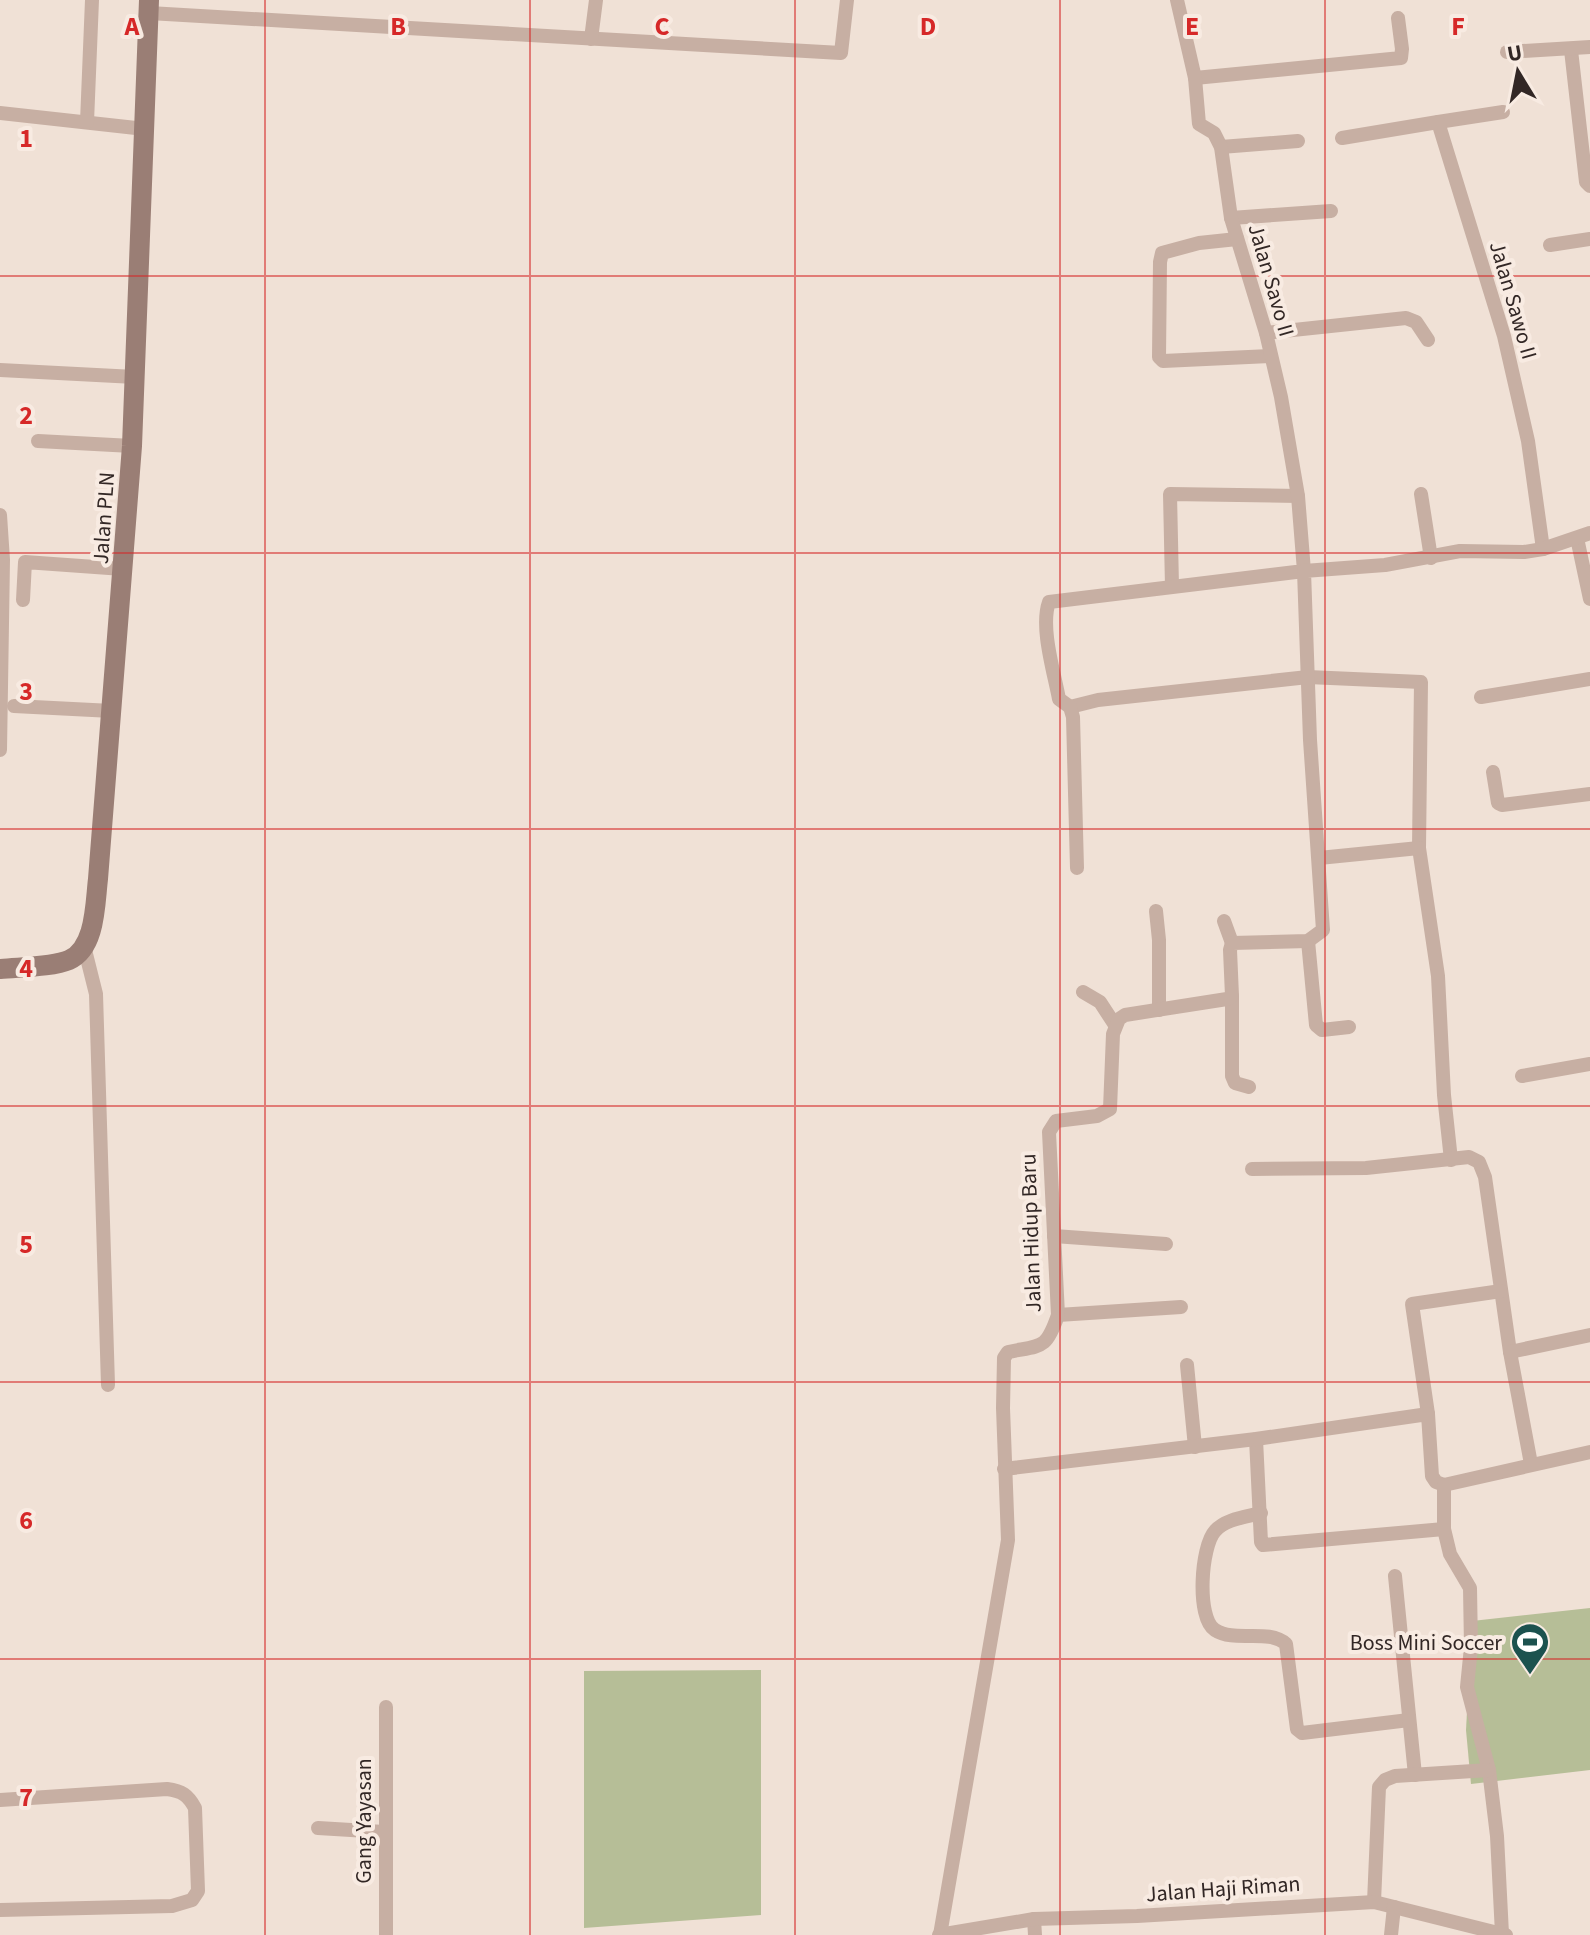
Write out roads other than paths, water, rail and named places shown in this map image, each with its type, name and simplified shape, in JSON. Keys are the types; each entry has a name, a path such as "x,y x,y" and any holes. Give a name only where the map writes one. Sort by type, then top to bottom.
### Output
{"street":[{"path":"87,122 92,0"},
{"path":"591,39 596,0"},
{"path":"149,6 203,14 841,53 847,0"},
{"name":"Jalan Savo II","path":"1177,0 1195,78 1199,124 1214,133 1221,147 1231,218 1266,333 1281,397 1298,496 1299,572"},
{"name":"Jalan PLN","path":"84,946 91,930 98,879 132,446 149,6"},
{"path":"1195,78 1401,58 1398,18"},
{"path":"1507,52 1590,47"},
{"path":"1571,50 1586,182 1590,186"},
{"path":"1342,138 1503,112"},
{"path":"0,113 145,129"},
{"name":"Jalan Sawo II","path":"1438,122 1504,336 1528,441 1543,549"},
{"path":"1221,147 1298,141"},
{"path":"1231,218 1331,211"},
{"path":"1237,239 1199,243 1162,253 1159,357 1163,361 1270,356"},
{"path":"1550,245 1590,239"},
{"path":"1266,333 1406,318 1422,328 1428,340"},
{"path":"0,370 135,377"},
{"path":"38,441 132,446"},
{"path":"1172,586 1170,494 1298,496"},
{"path":"1421,494 1431,558"},
{"path":"0,515 3,560 0,750"},
{"path":"1077,868 1073,717 1070,707 1059,699 1051,660 1046,611 1049,602 1431,558 1460,551 1524,552 1584,536 1590,599"},
{"path":"23,600 25,562 123,569"},
{"path":"1232,943 1308,941 1323,930 1299,572"},
{"path":"1070,707 1098,700 1308,677 1421,682 1419,848 1438,976 1444,1095 1451,1160"},
{"path":"1481,697 1590,679"},
{"path":"14,706 112,711"},
{"path":"1493,772 1498,803 1502,805 1590,794"},
{"path":"1319,858 1419,848"},
{"path":"1156,911 1159,1010"},
{"path":"1224,921 1232,943 1232,1076 1235,1083 1249,1087"},
{"path":"1308,941 1316,1025 1322,1030 1349,1027"},
{"path":"0,969 71,959 84,946"},
{"path":"84,946 96,994 108,1385"},
{"path":"1083,992 1100,1002 1115,1025 1125,1015 1221,1001 1232,996"},
{"name":"Jalan Hidup Baru","path":"939,1935 1005,1566 1008,1528 1004,1469 1005,1354 1044,1344 1058,1315 1049,1132 1056,1121 1097,1116 1110,1109 1115,1025"},
{"path":"1522,1076 1590,1064"},
{"path":"1252,1169 1366,1168 1475,1159 1483,1169 1510,1352 1531,1464"},
{"path":"1054,1236 1166,1244"},
{"path":"1501,1291 1412,1304 1428,1414 1432,1476 1444,1485 1590,1452"},
{"path":"1058,1315 1181,1307"},
{"path":"1510,1352 1590,1335"},
{"path":"1187,1365 1195,1447"},
{"path":"1004,1469 1195,1447 1428,1414"},
{"path":"1256,1439 1261,1542 1267,1547 1444,1529"},
{"path":"1444,1485 1444,1529 1452,1560 1470,1588 1471,1647 1467,1687 1489,1770 1504,1934"},
{"path":"1261,1513 1221,1524 1208,1541 1204,1565 1204,1616 1211,1628 1222,1634 1276,1638 1286,1644 1297,1729 1302,1733 1409,1720"},
{"path":"1395,1576 1415,1775"},
{"name":"Gang Yayasan","path":"386,1707 386,1935"},
{"path":"1374,1902 1379,1787 1385,1780 1395,1776 1489,1770"},
{"path":"0,1800 167,1789 180,1791 189,1797 195,1808 198,1891 192,1900 172,1906 0,1910"},
{"path":"318,1828 384,1832"},
{"name":"Jalan Haji Riman","path":"939,1935 1034,1919 1374,1902 1504,1934"},
{"path":"1391,1935 1394,1907"},
{"path":"1034,1919 1035,1935"}],"place":[{"name":"Boss Mini Soccer","path":"1530,1676"}]}
